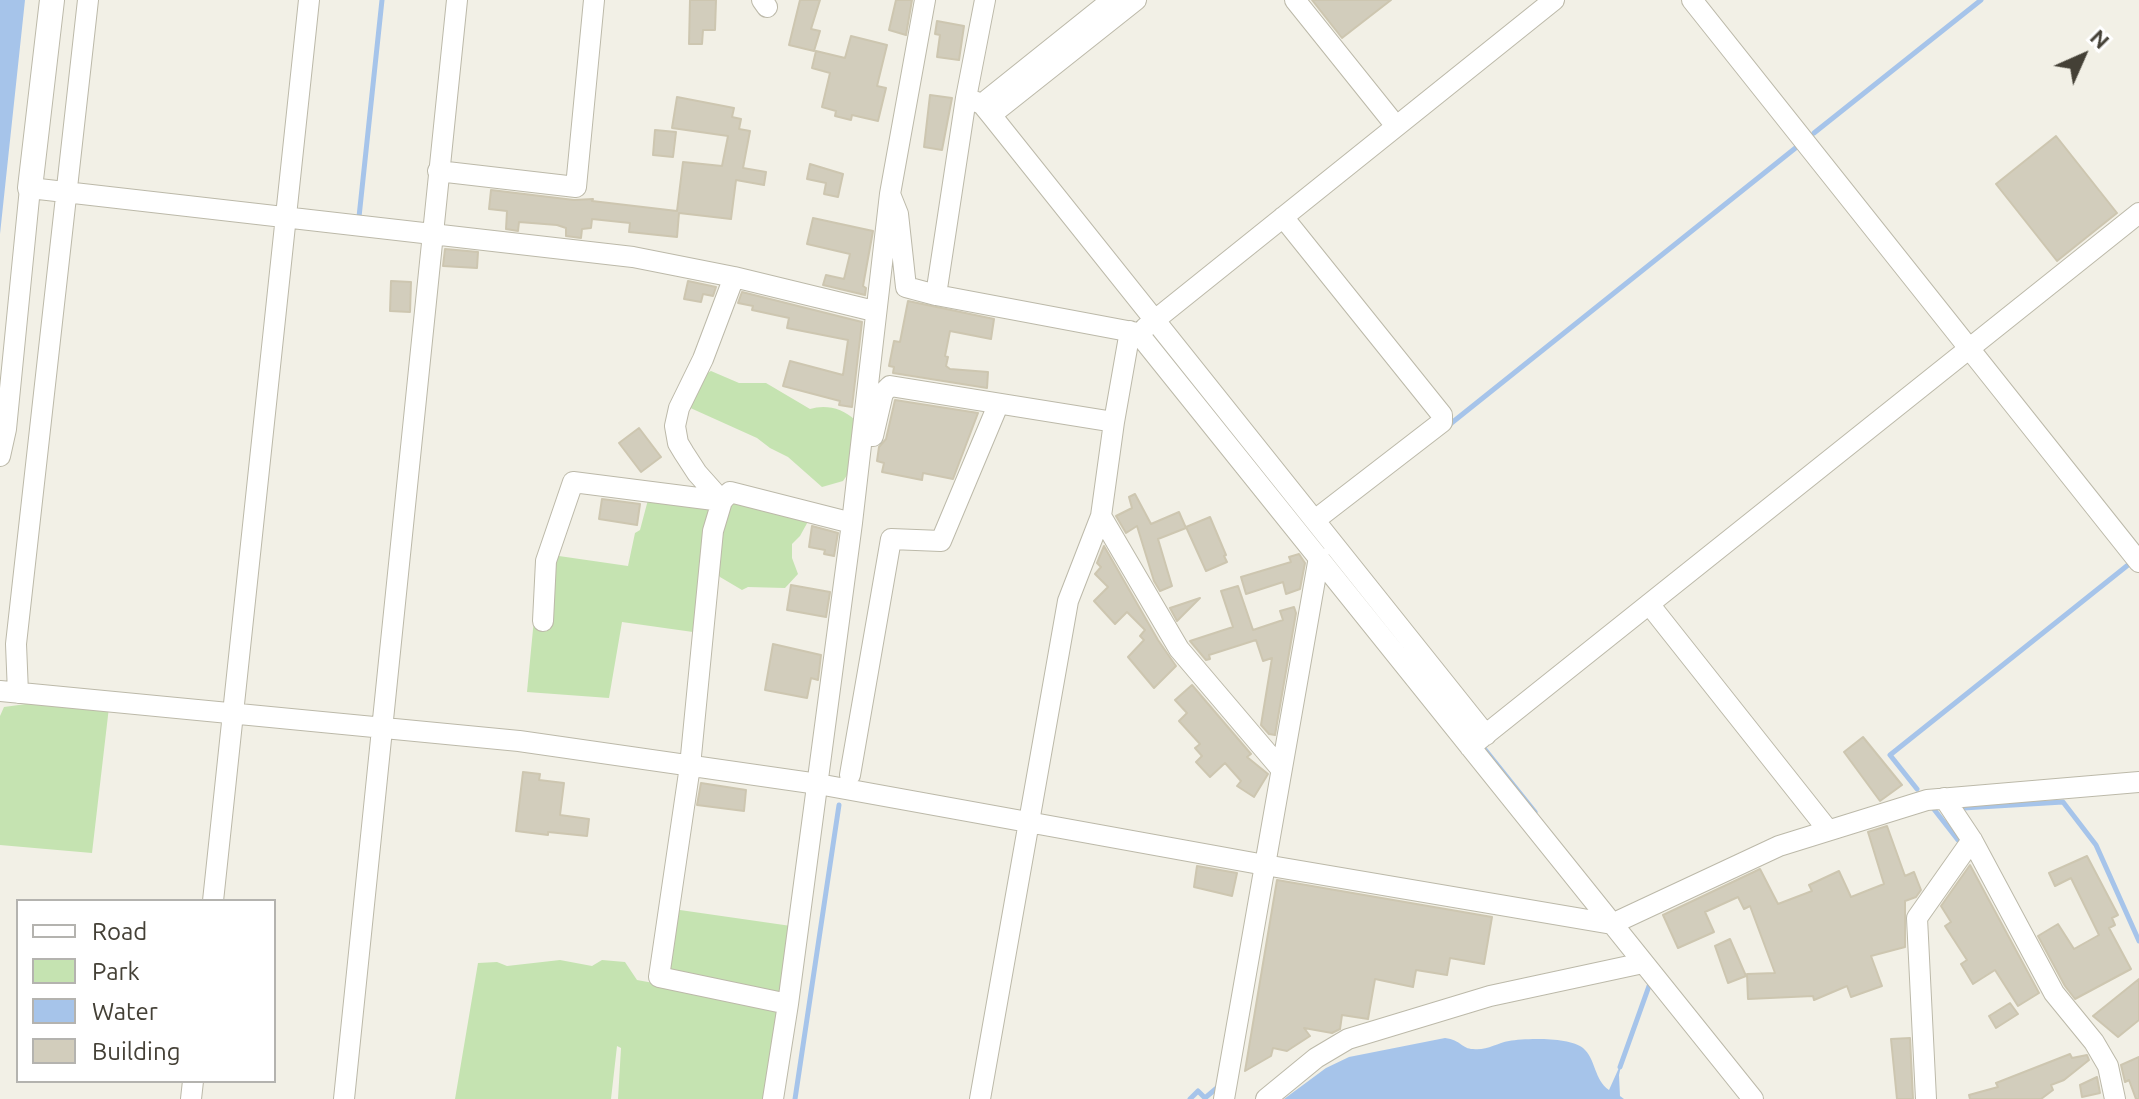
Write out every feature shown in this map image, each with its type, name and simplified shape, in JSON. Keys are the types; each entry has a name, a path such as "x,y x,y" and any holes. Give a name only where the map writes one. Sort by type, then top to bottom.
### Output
{"street":[{"path":"0,456 6,429 52,0"},
{"path":"88,0 9,692 519,741 818,784 1612,924 1779,846 1927,800 2132,783 2139,801"},
{"path":"213,899 309,0"},
{"path":"344,1099 457,0"},
{"path":"438,171 576,187 594,0"},
{"path":"773,1099 862,449 874,311 890,194 925,0"},
{"path":"936,295 980,106 985,0"},
{"path":"980,106 1112,0"},
{"path":"980,106 1136,0"},
{"path":"1295,0 1396,126"},
{"path":"980,1099 1068,601 1101,516 1114,422 1141,328 1554,0"},
{"path":"1692,0 2139,562"},
{"path":"980,106 1141,328 1319,557 1478,741"},
{"path":"30,188 633,257 734,277 874,311"},
{"path":"890,194 898,214 906,287 936,295 1141,328 1315,520 1612,924 1753,1099"},
{"path":"1478,741 2139,213"},
{"path":"1283,217 1442,415 1442,422 1315,520"},
{"path":"722,501 684,453 678,443 675,426 679,408 703,359 734,277"},
{"path":"862,449 871,445 883,393 890,386 1114,422"},
{"path":"850,775 891,539 941,541 998,405"},
{"path":"543,621 546,561 573,482 722,501"},
{"path":"788,1004 659,977 690,766 713,531 722,501 730,492 852,523"},
{"path":"1101,516 1179,649 1281,769"},
{"path":"1224,1099 1319,557"},
{"path":"1649,604 1828,830"},
{"path":"1944,798 1972,840 2054,993 2108,1066 2112,1098"},
{"path":"1926,1099 1917,918 1972,840"},
{"path":"1266,1099 1316,1058 1348,1039 1490,996 1643,963"}],"green space":[{"path":"711,371 739,383 766,383 810,409 834,408 855,420 850,471 843,481 822,487 788,457 757,438 686,406 702,376"},
{"path":"649,496 716,504 700,633 622,622 609,698 527,692 534,619 552,555 628,566 635,533 640,530"},
{"path":"732,497 811,516 792,544 792,558 798,574 785,588 748,587 742,590 720,577 713,567"},
{"path":"41,702 109,707 92,853 0,845 0,716 4,707"},
{"path":"673,909 791,926 781,993 664,968"},
{"path":"560,960 592,966 602,960 625,962 637,980 774,1005 780,1013 765,1099 618,1099 621,1048 617,1046 611,1099 455,1099 478,963 497,962 507,966"}],"water":[{"path":"0,0 25,0 0,234"},
{"path":"1445,1038 1466,1048 1478,1049 1526,1039 1577,1044 1587,1053 1600,1081 1609,1090 1622,1061 1620,1096 1624,1099 1284,1099 1326,1068 1349,1057"}],"building":[{"path":"690,0 716,0 715,30 703,30 702,44 689,44"},
{"path":"800,0 820,0 811,29 820,31 814,51 789,45"},
{"path":"896,0 912,0 906,35 889,30"},
{"path":"1312,0 1391,0 1342,38"},
{"path":"937,21 964,26 959,60 937,57 940,35 935,34"},
{"path":"851,36 887,45 877,86 886,88 878,121 852,115 851,120 835,116 836,111 822,107 830,73 812,68 816,51 845,58"},
{"path":"930,95 952,98 942,150 924,147"},
{"path":"677,97 734,108 732,117 741,119 739,129 750,131 743,168 766,172 764,185 736,180 731,219 679,213 677,237 629,232 630,223 592,219 591,228 582,229 581,238 566,236 566,228 557,225 519,222 518,231 506,229 507,211 489,209 491,190 574,200 593,199 677,211 683,162 722,166 728,136 672,128"},
{"path":"655,130 676,132 673,157 653,155"},
{"path":"2056,136 2117,213 2057,261 1996,184"},
{"path":"810,164 843,174 838,197 824,194 826,183 807,179"},
{"path":"813,218 873,231 863,286 866,288 865,295 823,285 826,275 844,279 850,254 807,244"},
{"path":"445,249 478,252 477,268 443,266"},
{"path":"391,281 411,282 410,312 390,311"},
{"path":"688,281 716,287 713,296 703,294 701,302 684,299"},
{"path":"742,292 862,322 852,407 783,386 790,361 843,375 848,340 787,328 789,318 752,310 753,306 738,303"},
{"path":"908,301 994,319 991,339 950,331 945,356 948,357 946,366 950,369 988,372 987,388 893,373 894,367 889,366 894,341 900,342"},
{"path":"895,400 978,413 953,479 923,473 922,480 882,472 884,463 877,461 879,447 886,439"},
{"path":"639,428 661,457 641,472 619,443"},
{"path":"1135,494 1151,524 1179,512 1186,528 1158,539 1172,586 1160,591 1137,526 1126,533 1116,516 1132,508 1129,497"},
{"path":"602,499 640,504 637,525 599,519"},
{"path":"1210,517 1227,562 1206,571 1186,527"},
{"path":"812,526 838,533 834,556 824,554 825,550 809,547"},
{"path":"1104,546 1176,666 1154,688 1128,657 1144,640 1140,636 1145,630 1127,612 1115,624 1094,601 1108,587 1095,574 1101,567 1097,563"},
{"path":"1299,554 1305,563 1300,589 1286,594 1283,582 1246,594 1241,577 1291,562 1289,557"},
{"path":"791,585 830,592 826,617 787,610"},
{"path":"1238,586 1253,630 1283,620 1280,611 1294,607 1296,613 1275,735 1269,734 1261,725 1272,658 1263,661 1256,640 1209,655 1210,659 1206,660 1190,641 1233,627 1221,591"},
{"path":"1200,598 1177,621 1170,608"},
{"path":"773,644 821,655 818,680 811,678 807,698 765,690"},
{"path":"1192,685 1251,754 1247,757 1268,774 1254,797 1237,786 1241,781 1225,763 1210,777 1196,762 1202,756 1195,748 1200,744 1179,721 1187,713 1175,700"},
{"path":"1863,737 1902,785 1880,801 1844,752"},
{"path":"523,772 540,774 539,780 564,783 560,815 589,819 587,836 516,831"},
{"path":"701,783 746,790 744,811 697,805"},
{"path":"1887,826 1905,876 1914,872 1921,890 1916,897 1905,901 1905,947 1871,956 1882,986 1851,997 1847,986 1814,1000 1813,996 1748,999 1747,974 1775,973 1750,906 1744,909 1738,897 1705,912 1714,932 1678,948 1663,915 1760,869 1778,904 1812,891 1809,885 1839,871 1851,897 1884,884 1868,832"},
{"path":"2087,856 2118,915 2112,918 2115,925 2109,928 2131,969 2075,999 2038,936 2058,924 2074,949 2099,935 2071,878 2055,886 2049,873"},
{"path":"1970,865 2039,993 2018,1006 1995,970 1973,984 1961,964 1967,960 1945,926 1951,922 1941,906"},
{"path":"1197,866 1237,873 1232,896 1194,887"},
{"path":"1277,880 1492,917 1484,964 1450,958 1447,975 1416,970 1413,987 1375,979 1368,1019 1342,1015 1340,1029 1332,1033 1304,1028 1310,1036 1287,1051 1273,1048 1271,1056 1245,1071"},
{"path":"1730,939 1746,976 1728,983 1715,946"},
{"path":"2139,979 2139,1020 2118,1037 2093,1016"},
{"path":"2010,1003 2018,1014 1996,1028 1989,1016"},
{"path":"1910,1038 1913,1099 1897,1099 1891,1039"},
{"path":"2070,1054 2072,1058 2087,1055 2089,1060 2064,1080 2051,1085 2053,1090 2041,1099 1970,1099 1969,1095 1998,1087 1996,1083"},
{"path":"2139,1057 2139,1099 2136,1099 2129,1080 2125,1082 2121,1065"},
{"path":"2097,1077 2100,1093 2082,1097 2080,1085"}],"waterway":[{"path":"359,217 382,0"},
{"path":"1814,133 1981,0"},
{"path":"1449,425 1798,146"},
{"path":"1917,789 1890,755 2128,565"},
{"path":"1483,747 1535,812"},
{"path":"1963,808 2063,802 2096,845 2139,941"},
{"path":"795,1099 839,805"},
{"path":"1933,808 1958,840"},
{"path":"1620,1067 1649,986"},
{"path":"1190,1099 1198,1091 1205,1098 1218,1087"}]}
